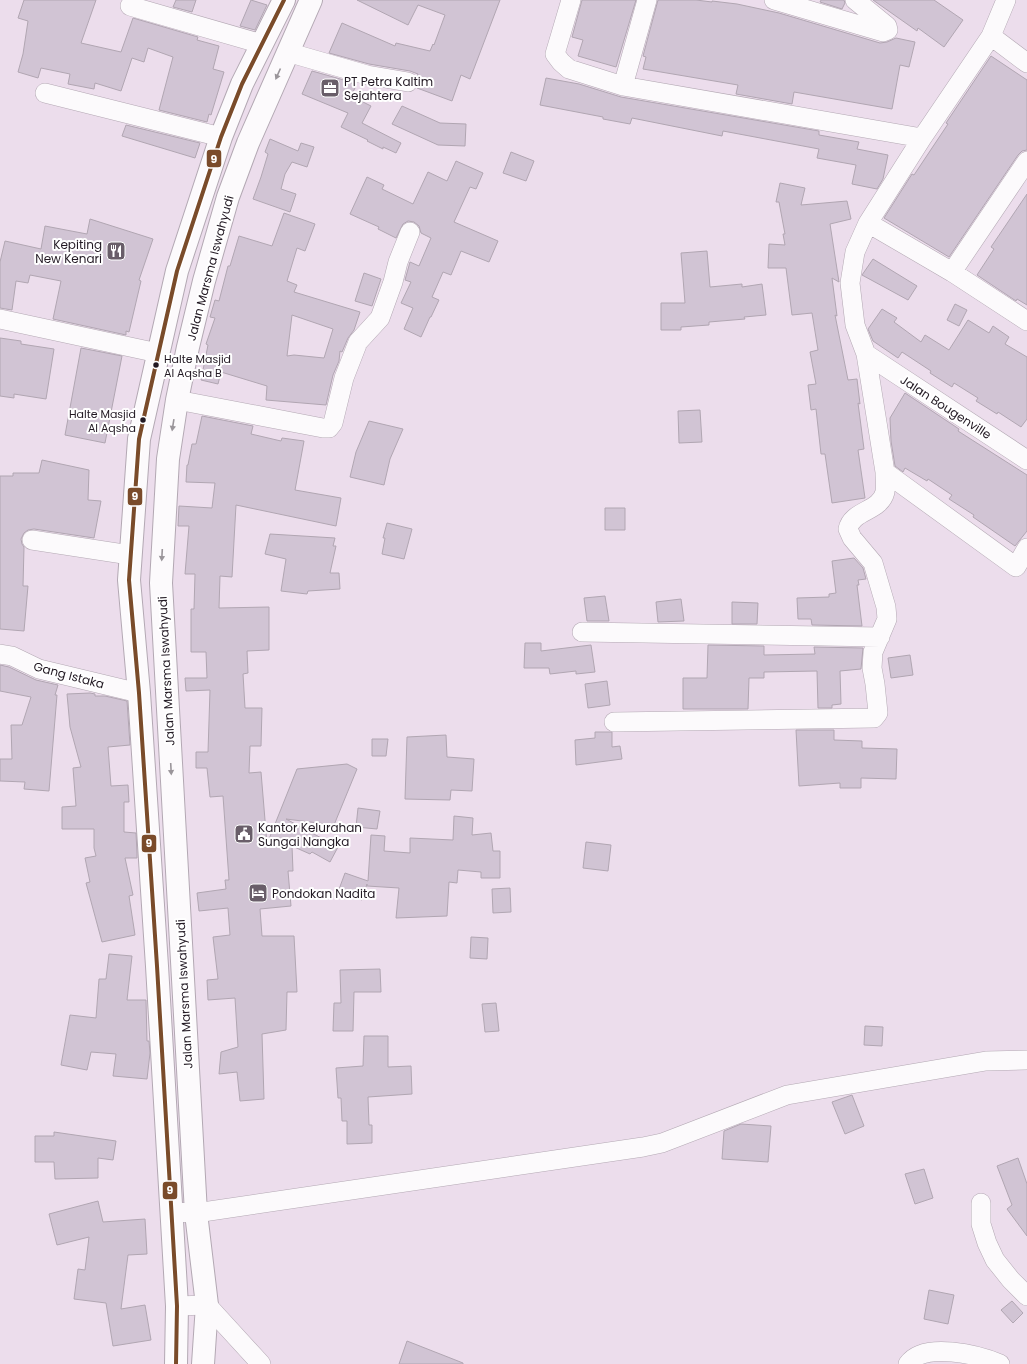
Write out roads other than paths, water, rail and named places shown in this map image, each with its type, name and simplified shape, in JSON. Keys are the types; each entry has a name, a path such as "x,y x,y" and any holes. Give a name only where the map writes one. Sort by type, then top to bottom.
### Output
{"highway":[{"name":"Jalan Marsma Iswahyudi","path":"176,1364 177,1306 158,974 139,693 129,580 139,439 177,271 221,137 242,84 284,0"},
{"name":"Jalan Marsma Iswahyudi","path":"203,1364 207,1306 196,1213 161,583 168,459 177,400 188,347 204,281 228,197 248,143 311,0"}],"street":[{"path":"571,0 555,54 569,69 623,86 922,138"},
{"path":"623,86 647,0"},
{"path":"774,0 883,32 888,30 887,26 855,0"},
{"path":"614,722 874,718 878,713 872,668 873,652 887,619 886,607 880,581 873,563 852,538 848,529 849,525 856,516 873,509 881,501 885,492 885,472 866,354 855,325 850,283 855,252 868,223 922,138 991,36 1006,0"},
{"path":"130,6 262,44"},
{"path":"991,36 1027,63"},
{"path":"288,52 367,75 408,82"},
{"path":"44,93 221,137"},
{"path":"952,272 1027,161"},
{"path":"868,223 952,272 1027,321"},
{"path":"177,400 329,428 333,424 344,378 358,342 380,318 393,282 398,262 410,232"},
{"path":"0,319 158,353"},
{"name":"Jalan Bougenville","path":"866,354 1027,460"},
{"path":"885,472 1021,570 1027,548"},
{"path":"32,540 130,555"},
{"path":"582,632 880,637"},
{"name":"Gang Istaka","path":"0,654 12,656 39,669 139,693"},
{"path":"171,1212 196,1213 662,1143 788,1095 986,1061 1027,1060"},
{"path":"981,1204 981,1224 987,1243 996,1260 1011,1280 1027,1296"},
{"path":"177,1306 207,1306 261,1364"},
{"path":"908,1364 911,1360 924,1352 951,1352 985,1358 1000,1364"}],"place":[{"name":"PT Petra Kaltim Sejahtera","path":"330,88"},
{"name":"Kepiting New Kenari","path":"116,251"},
{"name":"Halte Masjid Al Aqsha B","path":"156,365"},
{"name":"Halte Masjid Al Aqsha","path":"143,420"},
{"name":"Kantor Kelurahan Sungai Nangka","path":"244,834"},
{"name":"Pondokan Nadita","path":"258,893"}]}
